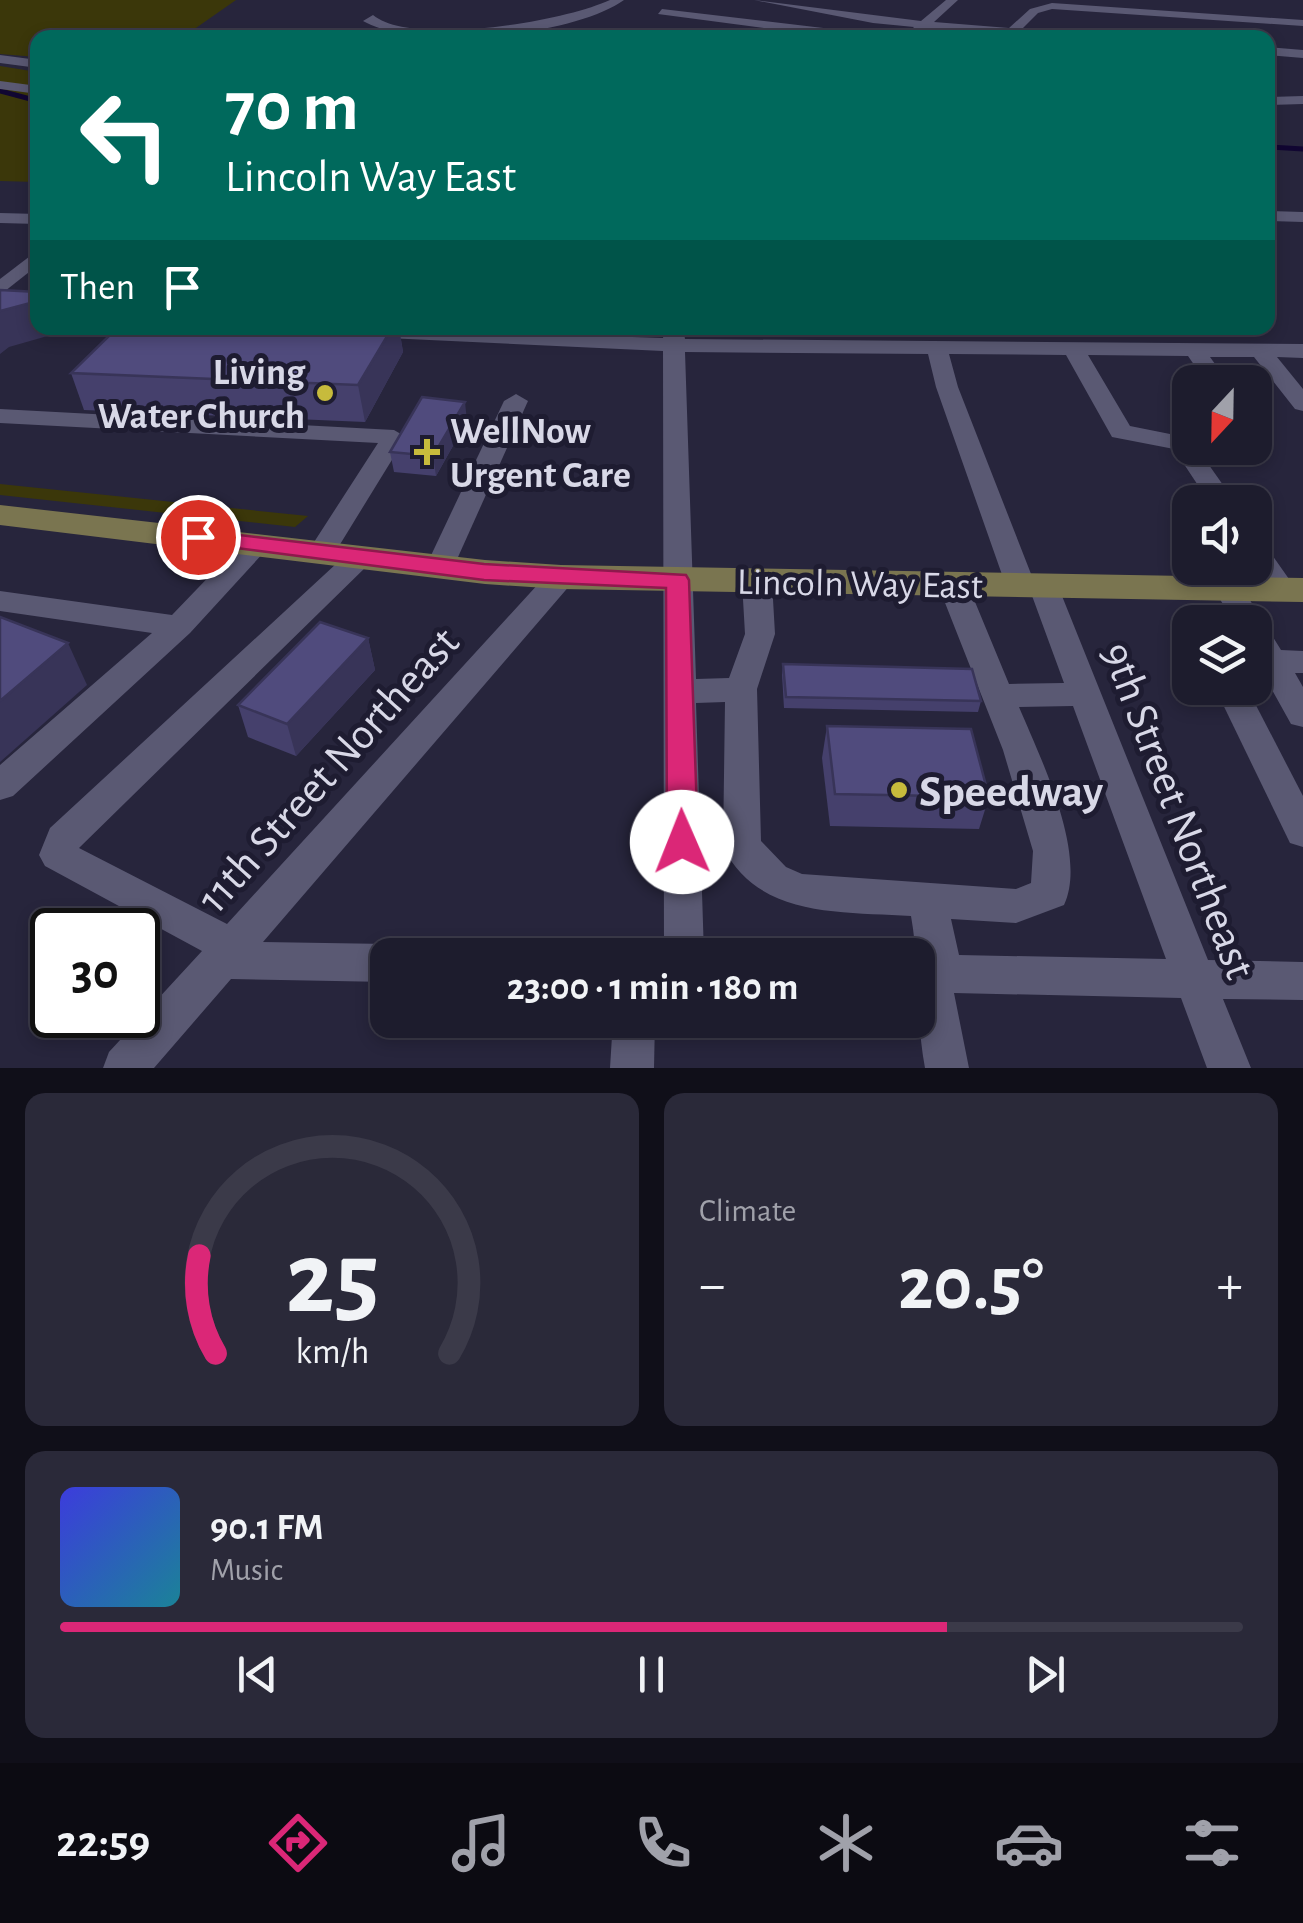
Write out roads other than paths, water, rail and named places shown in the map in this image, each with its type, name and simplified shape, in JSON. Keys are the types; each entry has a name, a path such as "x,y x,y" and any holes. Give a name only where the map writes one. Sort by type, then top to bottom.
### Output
{"main road":[{"name":"Lincoln Way East","path":"0,515 440,566 560,576 1292,589"}],"street":[{"path":"372,18 369,21 416,30 508,28 580,18 619,0"},
{"path":"682,29 658,19 662,12 688,0"},
{"path":"759,0 966,30"},
{"path":"917,30 954,0"},
{"path":"1014,30 1040,7 1060,3 1303,23"},
{"path":"662,12 809,30"},
{"path":"1275,52 1303,54"},
{"path":"0,60 30,63"},
{"path":"0,85 30,89"},
{"path":"1275,101 1303,100"},
{"path":"1275,216 1303,217"},
{"path":"0,218 30,219"},
{"path":"0,264 30,260"},
{"path":"0,289 30,262"},
{"path":"625,335 937,348 1303,351"},
{"path":"1017,335 1024,349"},
{"path":"674,336 684,938"},
{"name":"9th Street Northeast","path":"937,348 947,387 1082,694 1230,1068"},
{"path":"1074,350 1122,432 1182,443 1210,485"},
{"path":"1194,350 1205,365"},
{"path":"1261,351 1303,404"},
{"path":"440,566 516,401"},
{"path":"0,416 394,437 321,553"},
{"path":"0,786 179,626 256,544"},
{"path":"360,557 64,839 58,855 227,953 370,962"},
{"path":"1272,568 1292,589"},
{"name":"11th Street Northeast","path":"124,1068 560,576"},
{"path":"757,582 760,634 741,689 742,848 772,879 799,891 1016,906 1050,893 1052,850 998,696 953,585"},
{"path":"1228,588 1238,605"},
{"path":"0,601 179,626"},
{"path":"1272,656 1303,715"},
{"path":"680,692 741,689"},
{"path":"998,696 1082,694"},
{"path":"1240,705 1303,832"},
{"path":"928,900 929,938"},
{"path":"935,973 1303,982"},
{"path":"935,1001 947,1068"},
{"path":"632,1068 633,1038"}],"waterway":[{"path":"0,91 30,99"},
{"path":"1275,147 1303,149"}],"place":[{"name":"Living Water Church","path":"325,393"},
{"name":"WellNow Urgent Care","path":"427,452"},
{"name":"Speedway","path":"899,790"}]}
